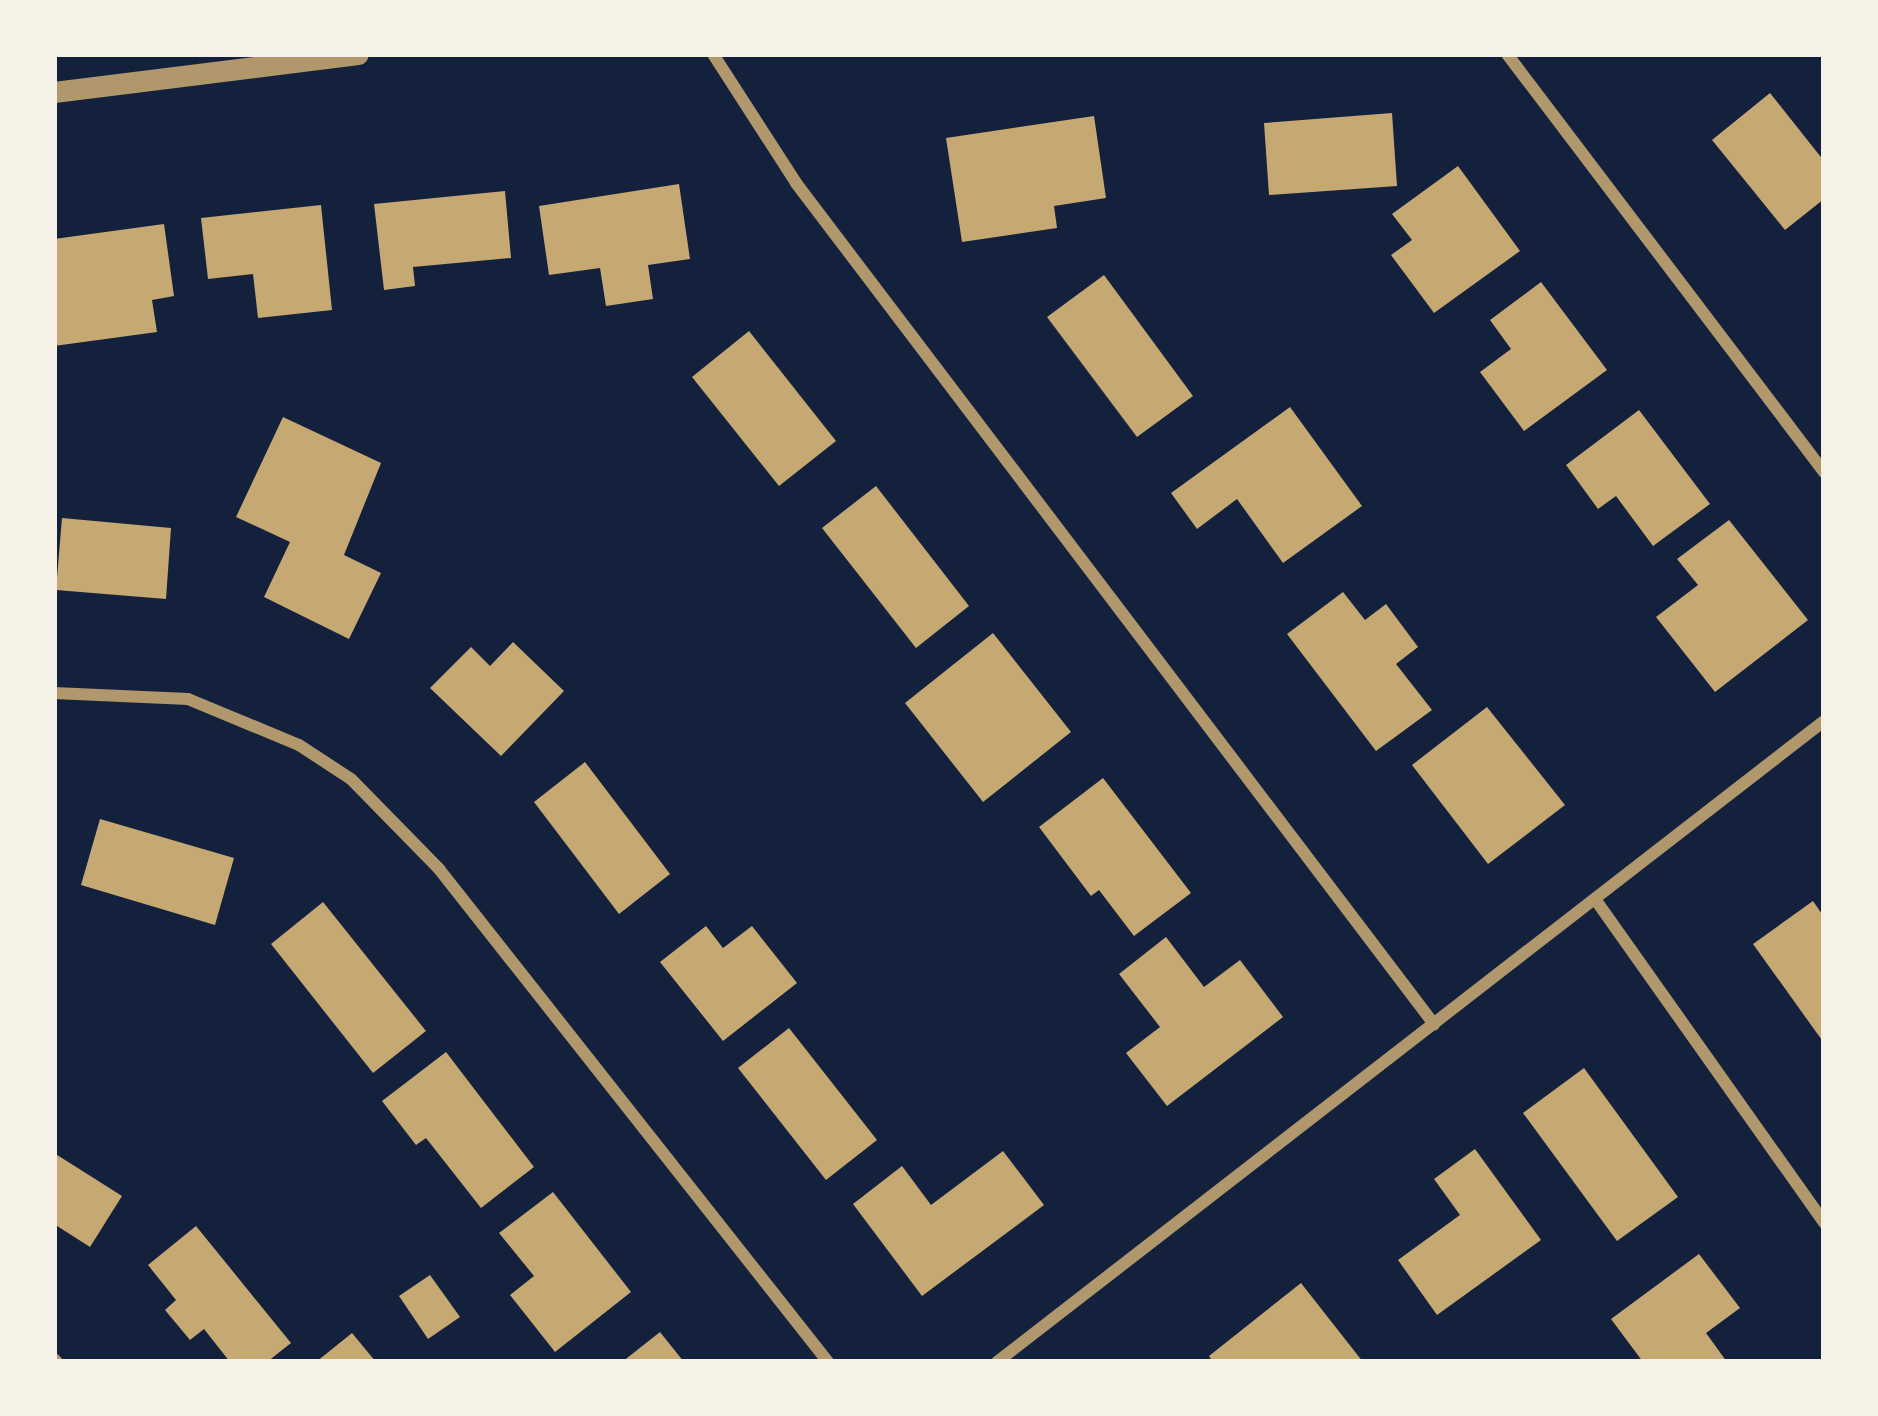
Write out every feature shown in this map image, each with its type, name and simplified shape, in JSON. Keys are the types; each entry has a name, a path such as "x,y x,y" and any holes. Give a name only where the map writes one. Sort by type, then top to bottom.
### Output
{"street":[{"path":"54,92 358,54"},
{"path":"713,54 796,182 1434,1024"},
{"path":"1507,54 1824,472"},
{"path":"54,693 188,699 242,716 351,779 439,869 827,1362"},
{"path":"997,1362 1824,721"},
{"path":"1595,899 1824,1223"}],"building":[{"path":"1770,93 1824,161 1824,199 1785,230 1712,140"},
{"path":"1392,113 1397,186 1269,195 1264,123"},
{"path":"1094,116 1106,198 1054,206 1057,228 962,242 946,138"},
{"path":"1458,166 1520,251 1434,313 1391,255 1412,240 1392,214"},
{"path":"679,184 690,259 648,265 653,299 606,306 600,268 549,275 539,206"},
{"path":"505,191 511,258 413,267 415,286 384,290 374,204"},
{"path":"321,205 332,310 258,318 253,274 208,279 201,218"},
{"path":"164,224 174,296 152,300 157,332 54,346 54,239"},
{"path":"1104,275 1193,396 1137,437 1047,317"},
{"path":"1541,282 1607,370 1524,431 1480,372 1511,349 1490,320"},
{"path":"749,331 836,441 779,486 692,377"},
{"path":"1290,407 1362,506 1283,563 1237,499 1197,529 1171,493"},
{"path":"1639,410 1710,504 1653,546 1616,496 1598,509 1566,465"},
{"path":"283,417 381,463 344,555 381,573 349,639 264,597 290,542 236,517"},
{"path":"876,486 969,606 916,648 822,528"},
{"path":"62,518 171,528 166,599 56,590"},
{"path":"1729,520 1808,620 1715,692 1656,617 1698,585 1677,559"},
{"path":"1343,592 1365,620 1386,604 1418,647 1396,664 1432,710 1376,751 1287,634"},
{"path":"993,633 1071,732 983,802 905,703"},
{"path":"513,642 564,691 501,756 430,688 471,647 490,666"},
{"path":"1487,707 1565,805 1488,864 1412,765"},
{"path":"585,762 670,874 619,914 534,802"},
{"path":"1103,778 1191,893 1134,936 1099,890 1091,896 1039,827"},
{"path":"100,819 234,858 215,925 81,885"},
{"path":"1813,901 1824,917 1824,1043 1753,944"},
{"path":"323,902 426,1031 373,1073 271,944"},
{"path":"706,926 723,948 752,926 797,983 723,1041 660,962"},
{"path":"1166,937 1204,987 1240,960 1283,1017 1167,1106 1126,1053 1160,1027 1119,974"},
{"path":"789,1028 877,1140 826,1180 738,1068"},
{"path":"446,1052 534,1167 481,1208 426,1138 416,1145 382,1101"},
{"path":"1584,1068 1678,1197 1617,1241 1523,1113"},
{"path":"1475,1149 1541,1240 1437,1315 1398,1260 1460,1215 1434,1179"},
{"path":"1003,1151 1044,1205 922,1296 853,1204 902,1166 931,1205"},
{"path":"54,1153 122,1196 90,1247 54,1224"},
{"path":"553,1192 631,1292 555,1352 510,1295 534,1276 499,1233"},
{"path":"196,1226 291,1343 267,1362 230,1362 204,1329 190,1340 165,1310 176,1300 148,1265"},
{"path":"1699,1254 1740,1308 1706,1333 1727,1362 1643,1362 1611,1319"},
{"path":"430,1275 460,1317 428,1339 399,1296"},
{"path":"1301,1283 1363,1362 1213,1362 1209,1356"},
{"path":"660,1332 684,1362 622,1362"},
{"path":"352,1333 376,1362 316,1362"}]}
